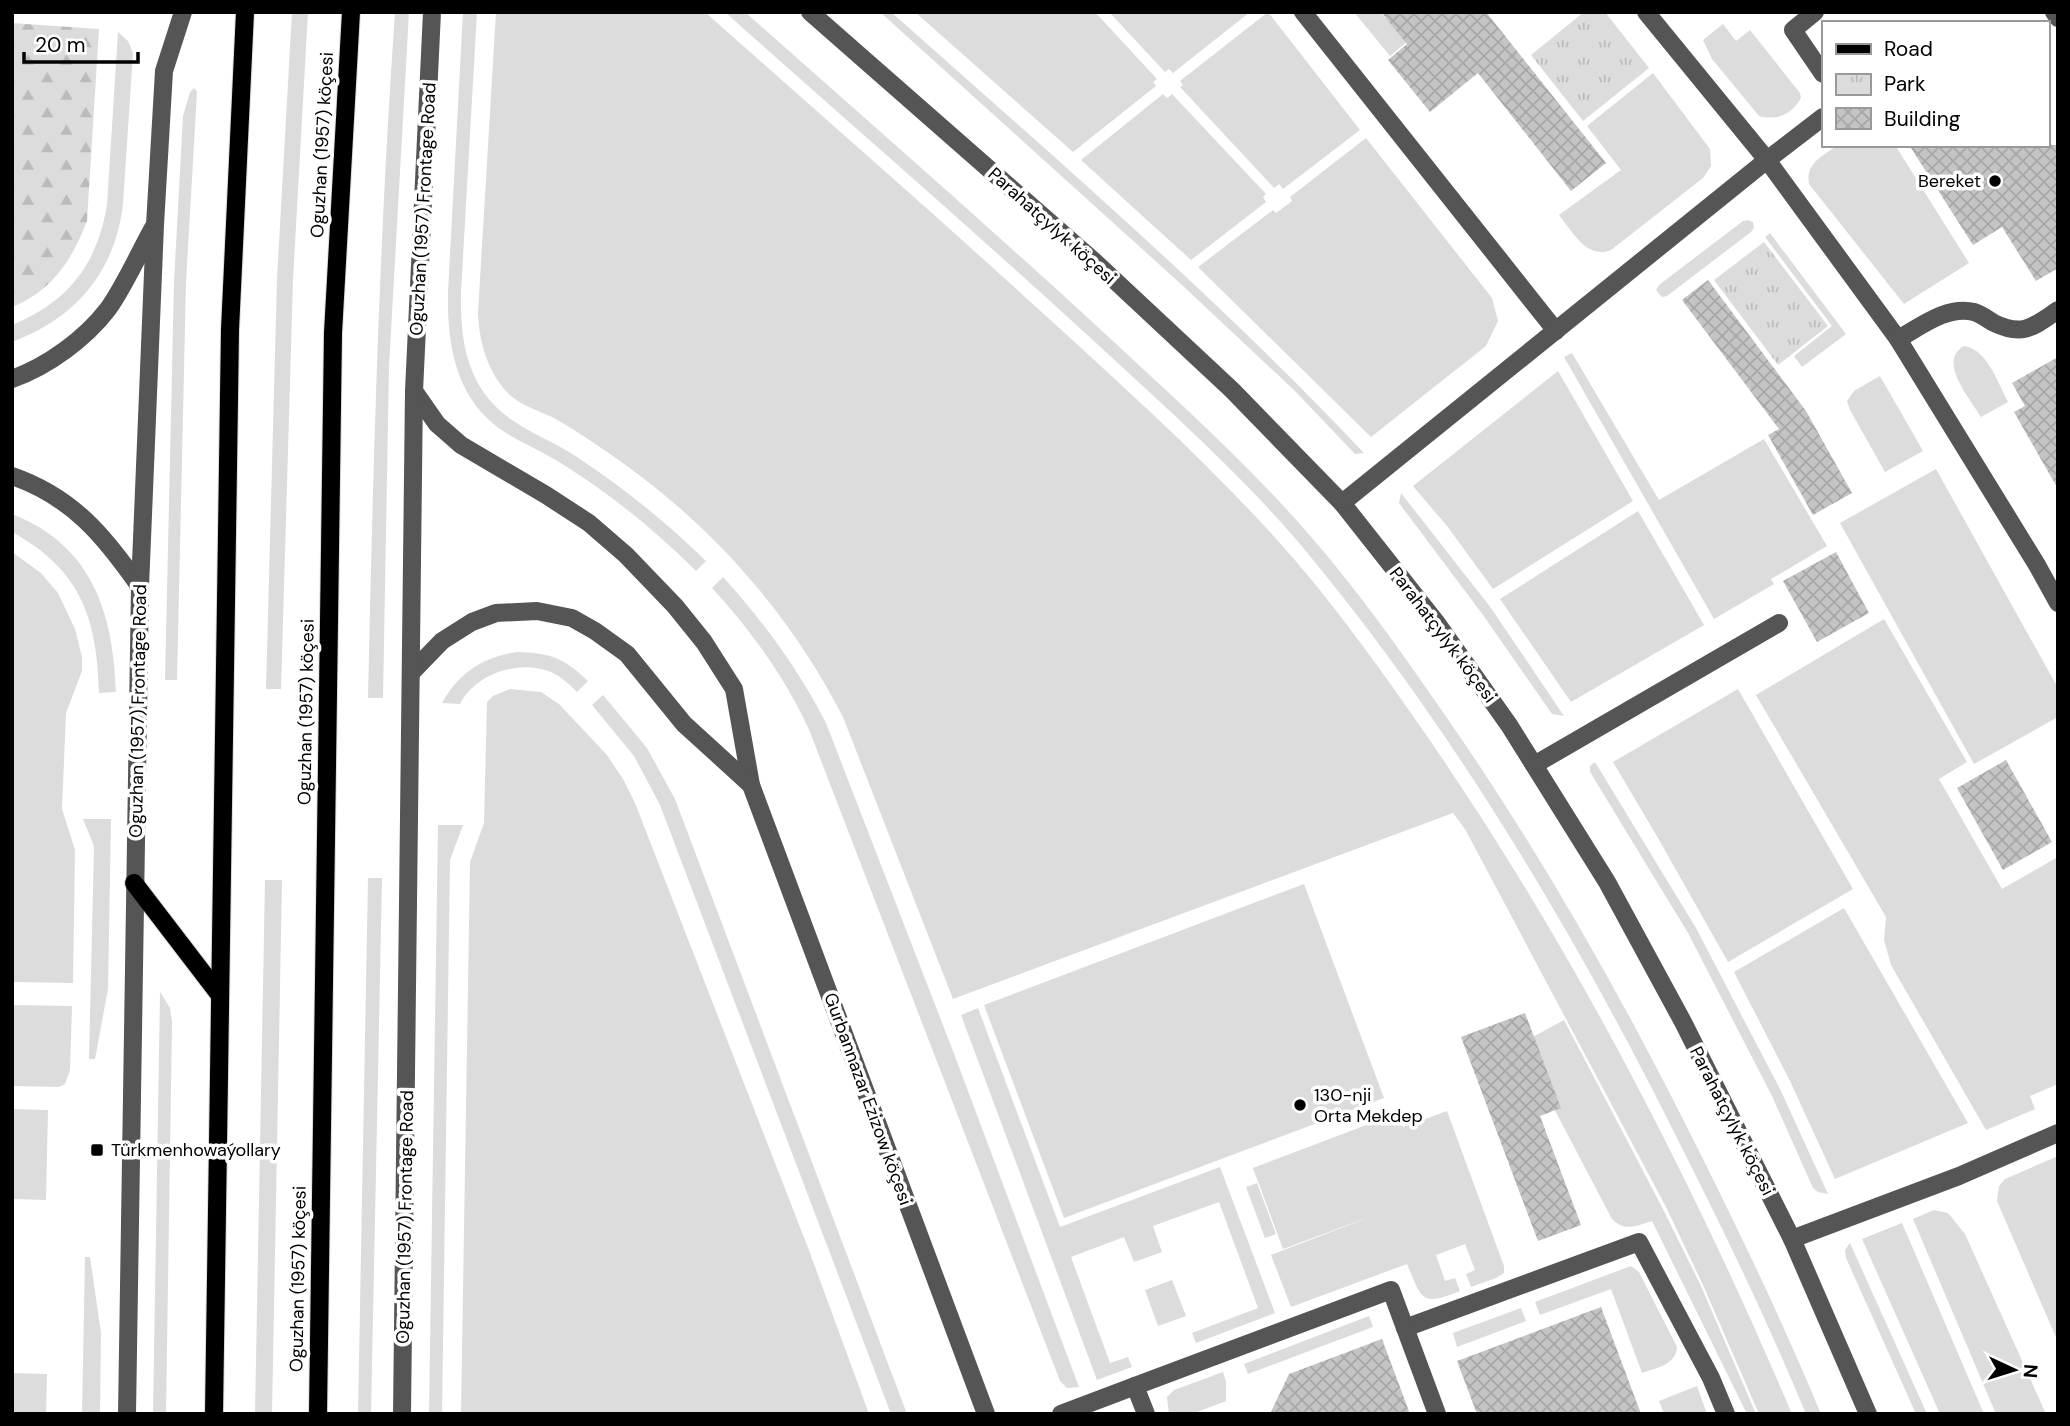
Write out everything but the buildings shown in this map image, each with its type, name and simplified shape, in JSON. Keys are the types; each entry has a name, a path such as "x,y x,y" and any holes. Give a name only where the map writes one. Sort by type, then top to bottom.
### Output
{"main road":[{"path":"214,1414 230,330 246,12"},
{"name":"Oguzhan (1957) köçesi","path":"318,1414 333,333 351,12"},
{"path":"134,883 219,994"}],"street":[{"name":"Oguzhan (1957) Frontage Road","path":"127,1414 140,587 164,71 183,12"},
{"name":"Oguzhan (1957) Frontage Road","path":"402,1414 414,391 432,12"},
{"name":"Parahatçylyk köçesi","path":"810,12 1094,262 1232,390 1342,503 1436,622 1509,725 1607,882 1683,1022 1792,1239 1868,1414"},
{"path":"1303,12 1556,331"},
{"path":"1646,12 1767,160 1898,339 2058,603"},
{"path":"1815,12 1793,30 1822,73"},
{"path":"2054,12 2058,18"},
{"path":"1342,503 1822,118"},
{"path":"12,379 30,372 67,349 108,309 155,225"},
{"path":"1898,339 1938,316 1960,312 1974,312 1998,325 2028,330 2058,310"},
{"name":"Gurbannazar Ezizow köçesi","path":"414,391 438,424 461,446 589,523 626,555 676,606 704,642 734,690 751,785 986,1414"},
{"path":"12,476 56,497 88,521 111,546 140,587"},
{"path":"411,673 442,641 472,622 496,614 537,611 572,618 627,654 684,724 751,785"},
{"path":"1534,765 1779,623"},
{"path":"1792,1239 1959,1176 2058,1133"},
{"path":"1405,1328 1639,1242 1711,1378 1726,1414"},
{"path":"1061,1414 1391,1290 1437,1414"},
{"path":"1135,1386 1146,1414"}],"green space":[{"path":"292,12 308,12 293,280 281,689 266,689 277,279"},
{"path":"395,12 409,12 389,367 383,698 368,698 381,269"},
{"path":"463,12 477,12 461,292 462,329 469,363 485,394 497,408 512,420 594,469 676,533 706,561 696,571 650,528 601,490 489,420 465,389 453,352 448,313"},
{"path":"496,12 705,12 1118,381 1266,528 1330,602 1380,670 1429,739 1533,900 1581,983 1671,1153 1754,1326 1792,1414 1759,1414 1666,1207 1465,829 1453,813 953,999 843,717 798,641 743,571 680,508 589,439 515,399 502,387 490,367 480,335 478,313"},
{"path":"725,12 745,12 1101,330 1257,478 1325,553 1361,599 1414,670 1482,770 1549,876 1612,985 1732,1218 1821,1414 1806,1414 1697,1177 1640,1065 1554,909 1459,758 1356,613 1276,517 1200,440 1003,259"},
{"path":"880,12 891,12 1132,227 1250,338 1364,453 1355,454 1294,390 1182,285"},
{"path":"915,12 1095,12 1157,79 1153,82 1156,86 1073,152"},
{"path":"1109,12 1250,12 1173,73 1169,69 1165,72"},
{"path":"1268,12 1360,130 1283,189 1279,184 1274,188 1180,87 1183,85 1180,81"},
{"path":"1354,12 1380,12 1385,18 1393,12 1443,12 1390,56"},
{"path":"1584,12 1605,12 1649,68 1583,121 1531,55"},
{"path":"12,23 99,29 87,221 75,249 59,273 38,292 12,307"},
{"path":"1723,24 1736,41 1750,30 1800,93 1801,98 1789,112 1772,118 1759,116 1712,59 1703,40"},
{"path":"118,32 128,41 133,53 119,228 101,271 73,306 35,332 12,342 12,325 32,316 64,293 77,279 96,246 107,205"},
{"path":"1653,73 1710,149 1711,166 1703,178 1611,250 1595,251 1587,248 1575,236 1559,215 1621,170 1587,126"},
{"path":"194,88 197,92 186,282 177,680 165,680 174,282 183,116 190,92"},
{"path":"1163,94 1167,98 1172,94 1266,194 1263,197 1266,202 1191,260 1081,160"},
{"path":"1366,138 1492,298 1498,321 1486,346 1371,437 1198,267 1273,210 1276,213 1292,201 1290,197"},
{"path":"1835,147 1896,147 1969,263 1904,304 1809,184 1812,165"},
{"path":"1743,221 1753,222 1754,228 1751,232 1667,296 1662,297 1656,290"},
{"path":"1770,233 1846,334 1802,367 1794,356 1832,326 1765,237"},
{"path":"1764,242 1828,326 1778,365 1714,280"},
{"path":"1964,346 1972,348 1985,360 2008,402 1981,417 1958,380 1955,370 1957,353"},
{"path":"1572,353 1659,500 1764,439 1827,546 1771,579 1774,584 1714,619 1564,357"},
{"path":"1558,371 1633,501 1493,589 1447,526 1413,486"},
{"path":"1880,376 1923,451 1885,472 1847,401 1854,391"},
{"path":"1936,469 2058,688 2058,717 1974,764 1840,523"},
{"path":"1401,493 1491,608 1564,716 1552,714 1483,615 1399,503"},
{"path":"1638,511 1704,625 1571,702 1500,599"},
{"path":"12,514 40,528 62,544 80,564 93,585 110,635 116,692 99,693 94,642 81,599 54,563 12,532"},
{"path":"12,552 41,573 58,593 75,629 82,657 82,671 66,713 62,809 75,850 73,983 12,982"},
{"path":"723,577 779,647 826,723 1079,1387 1067,1388 1060,1381 810,732 767,656 712,588"},
{"path":"1884,619 1967,762 1939,779 2002,889 2058,857 2058,1084 2030,1096 2035,1109 1986,1130 1891,965 1884,940 1886,917 1756,695"},
{"path":"517,652 556,658 588,681 577,692 551,672 539,668 513,668 477,684 460,704 442,703 456,683 473,668 504,654"},
{"path":"510,689 541,692 559,704 607,755 635,803 810,1253 869,1414 461,1414 470,862 484,823 487,702 493,696"},
{"path":"1738,689 1853,889 1728,962 1613,762"},
{"path":"603,695 647,748 675,799 907,1414 891,1414 660,805 634,756 592,705"},
{"path":"1595,762 1696,928 1781,1091 1828,1194 1813,1188 1772,1096 1688,933 1590,772 1590,766"},
{"path":"83,819 111,819 108,989 95,1059 89,1059 94,846"},
{"path":"438,825 463,825 450,860 442,1414 429,1414"},
{"path":"368,878 382,878 371,1414 358,1414"},
{"path":"265,880 282,880 272,1414 255,1414"},
{"path":"1304,884 1384,1098 1064,1218 984,1005"},
{"path":"1844,908 1968,1123 1835,1179 1790,1081 1734,972"},
{"path":"160,992 170,1008 172,1022 166,1414 153,1414"},
{"path":"12,1005 72,1006 70,1070 65,1084 59,1087 12,1086"},
{"path":"978,1008 1060,1227 1220,1167 1275,1313 1196,1343 1192,1333 1258,1308 1219,1202 1153,1226 1162,1252 1134,1262 1124,1237 1071,1257 1110,1363 1128,1357 1132,1367 1097,1380 961,1015"},
{"path":"1564,1020 1701,1286 1756,1414 1747,1414 1652,1221 1626,1227 1612,1219 1520,1044"},
{"path":"12,1109 48,1110 46,1200 12,1199"},
{"path":"1447,1111 1504,1266 1504,1273 1471,1287 1466,1274 1475,1270 1465,1244 1436,1255 1445,1281 1455,1278 1460,1291 1447,1296 1430,1299 1424,1297 1407,1264 1291,1307 1271,1255 1380,1213 1283,1249 1253,1168 1398,1113 1403,1127"},
{"path":"2058,1156 2058,1342 1997,1201 1999,1186 2005,1179"},
{"path":"1257,1183 1276,1234 1265,1238 1246,1187"},
{"path":"1934,1210 1948,1213 1965,1234 2046,1414 1996,1414 1913,1219"},
{"path":"1902,1223 1984,1414 1940,1414 1862,1239"},
{"path":"1850,1243 1927,1414 1916,1414 1846,1258 1845,1250"},
{"path":"85,1257 90,1257 101,1333 100,1414 82,1414"},
{"path":"1631,1266 1639,1272 1677,1347 1669,1362 1642,1373 1611,1289 1540,1315 1535,1302"},
{"path":"1172,1280 1186,1316 1158,1326 1145,1290"},
{"path":"1521,1308 1526,1321 1457,1347 1453,1333"},
{"path":"1369,1316 1373,1327 1248,1374 1244,1364"},
{"path":"1223,1372 1226,1401 1192,1414 1169,1414 1167,1397 1174,1390"},
{"path":"12,1373 47,1374 46,1414 12,1414"},
{"path":"1697,1386 1707,1414 1664,1414 1659,1401"}],"place":[{"name":"Bereket","path":"1995,181"},
{"name":"130-nji Orta Mekdep","path":"1300,1105"},
{"name":"Türkmenhowaýollary","path":"97,1150"}]}
